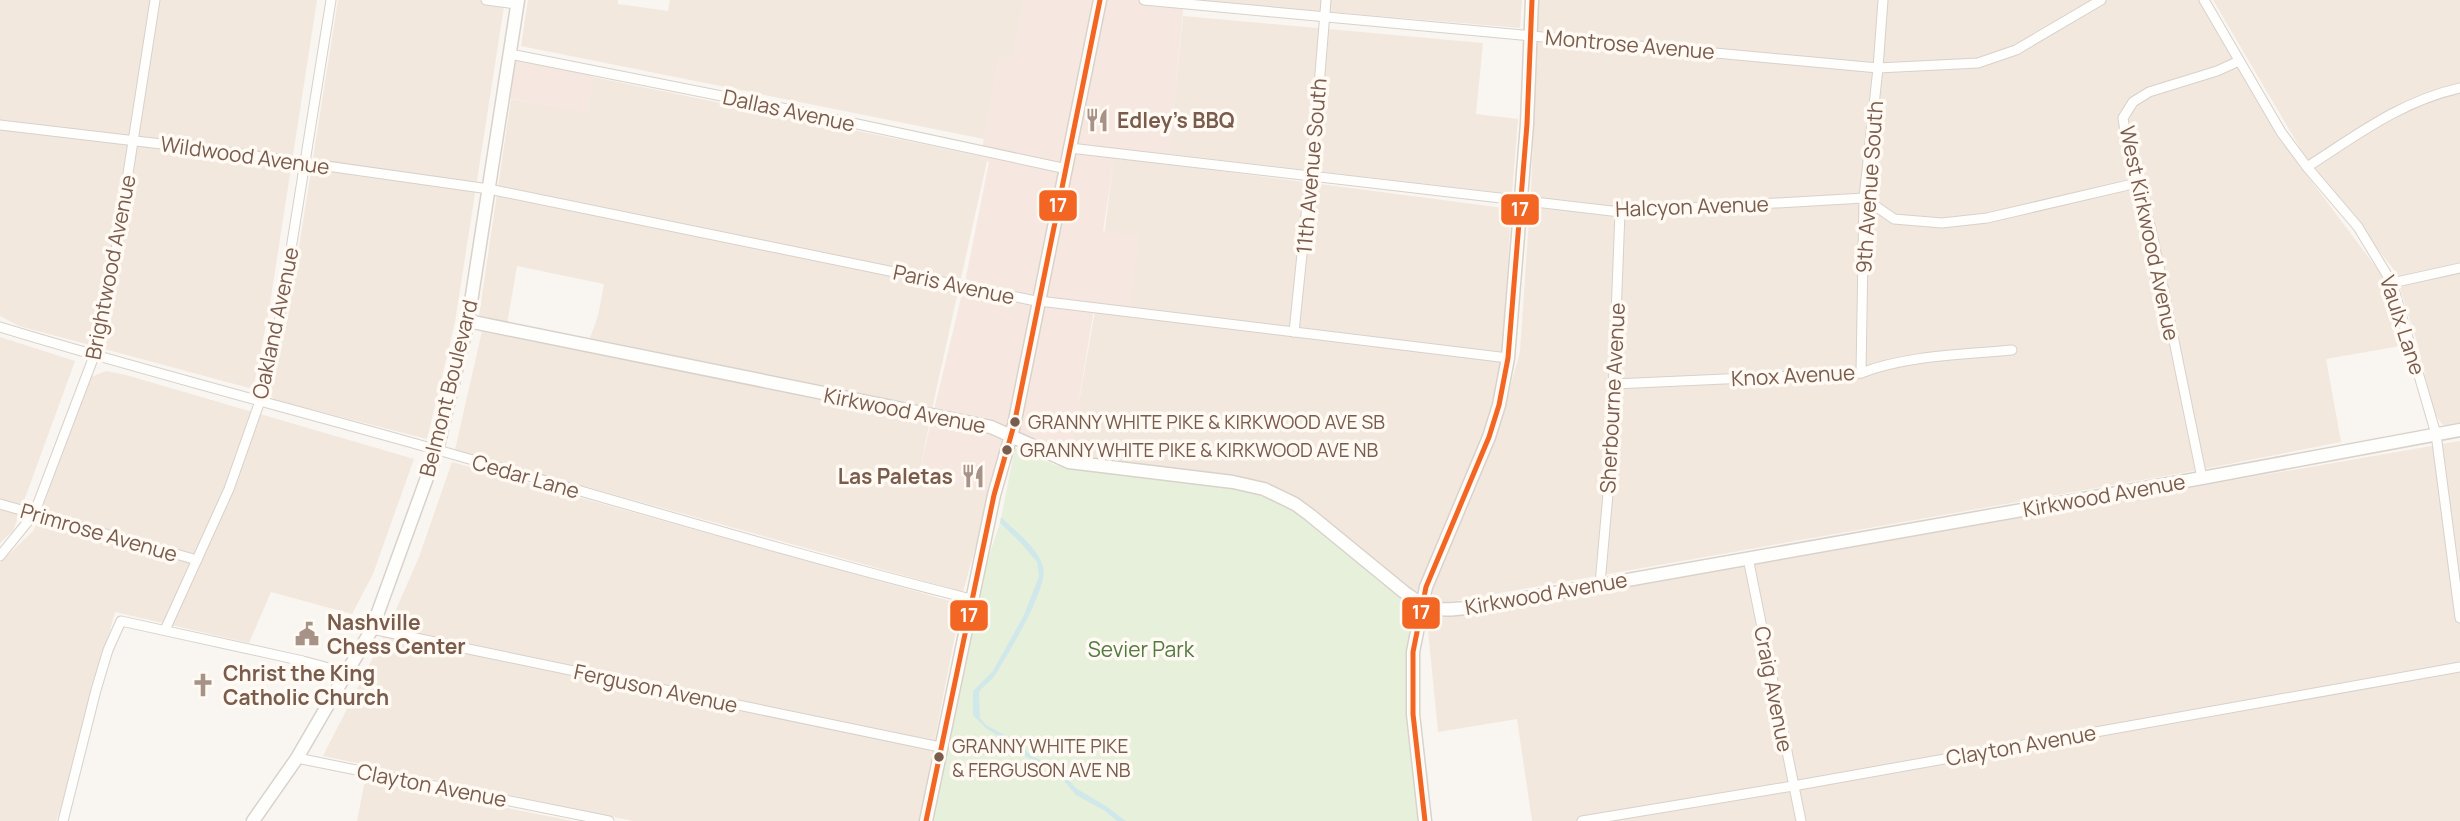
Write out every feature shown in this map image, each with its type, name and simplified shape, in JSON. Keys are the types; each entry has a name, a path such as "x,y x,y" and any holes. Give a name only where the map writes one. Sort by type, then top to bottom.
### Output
{"street":[{"name":"Brightwood Avenue","path":"0,556 34,514 94,356 113,270 155,0"},
{"name":"Oakland Avenue","path":"164,630 229,489 260,401 278,330 331,0"},
{"path":"486,0 518,2"},
{"path":"926,821 971,599 1040,301 1100,0"},
{"name":"Montrose Avenue","path":"1144,0 1878,68 1978,63 2016,50 2101,0"},
{"name":"11th Avenue South","path":"1294,332 1326,0"},
{"path":"1425,821 1412,694 1413,652 1426,587 1489,437 1499,405 1508,358 1527,124 1532,0"},
{"name":"9th Avenue South","path":"1861,373 1864,198 1883,0"},
{"name":"Vaulx Lane","path":"2204,0 2281,132 2358,227 2392,283 2436,434 2460,618"},
{"name":"Belmont Boulevard","path":"253,821 297,758 372,629 437,450 468,321 518,2"},
{"name":"Dallas Avenue","path":"510,54 792,110 1067,169"},
{"name":"West Kirkwood Avenue","path":"2202,478 2152,233 2137,183 2123,118 2133,102 2149,92 2217,71 2239,61"},
{"path":"2307,167 2380,118 2438,92 2460,88"},
{"name":"Wildwood Avenue","path":"0,125 134,140 489,189"},
{"name":"Halcyon Avenue","path":"1070,148 1620,212 1864,198"},
{"path":"1864,198 1894,219 1942,223 1987,218 2137,183"},
{"name":"Paris Avenue","path":"489,189 1040,301 1508,358"},
{"name":"Sherbourne Avenue","path":"1600,584 1610,471 1620,212"},
{"path":"2392,283 2460,268"},
{"name":"Kirkwood Avenue","path":"468,321 991,427 1069,462 1233,482 1264,489 1295,504 1423,605 1436,610 1748,558 2460,430"},
{"name":"Cedar Lane","path":"0,327 94,356 437,450 794,553 971,599"},
{"name":"Knox Avenue","path":"1614,384 1861,373 1880,366 1914,360 2012,350"},
{"name":"Primrose Avenue","path":"0,504 197,560"},
{"name":"Craig Avenue","path":"1748,558 1801,821"},
{"path":"63,821 96,690 108,650 121,621 303,661 329,668 345,676"},
{"name":"Ferguson Avenue","path":"372,629 940,747"},
{"name":"Clayton Avenue","path":"1582,821 2460,667"},
{"name":"Clayton Avenue","path":"297,758 609,821"}],"shaded area":[{"path":"0,0 317,0 269,310 253,389 19,326 0,316"},
{"path":"338,0 505,0 455,322 427,439 275,400 267,391 288,317"},
{"path":"528,0 618,0 618,4 668,11 670,0 1024,0 1013,59 999,57 984,139 521,46"},
{"path":"1024,0 1184,0 1169,159 1115,153 1103,231 1139,236 1129,312 1094,308 1069,462 1011,435 994,495 920,479 920,468 966,277 989,162 980,160 999,57 1013,59"},
{"path":"1189,0 1522,0 1520,28"},
{"path":"1539,0 2199,0 2285,146 2387,282 2406,345 2326,359 2341,442 2193,471 1443,603 1433,598 1433,581 1499,426 1520,352 1531,189"},
{"path":"2213,0 2460,0 2460,428 2451,429 2442,424 2434,413 2418,345 2394,270 2306,158"},
{"path":"1183,16 1483,43 1476,114 1518,119 1512,194 1169,154"},
{"path":"510,54 594,71 587,113 503,97"},
{"path":"593,77 981,156 980,160 987,161 932,409 590,338 598,316 604,284 517,266 507,324 479,316 511,99 587,112"},
{"path":"1114,157 1511,209 1502,372 1483,441 1417,591 1069,458 1094,317"},
{"path":"482,331 930,421 920,468 990,494 963,592 455,450"},
{"path":"0,337 75,361 13,531 0,543"},
{"path":"106,371 414,459 373,574 352,614 271,592 249,643 115,612 56,821 0,821 0,563 34,530 91,377"},
{"path":"2460,441 2460,821 1532,821 1517,719 1438,732 1427,620"},
{"path":"452,462 961,604 919,821 633,821 323,756 388,628 419,557"},
{"path":"365,780 573,821 357,821"}],"green space":[{"name":"Sevier Park","path":"1015,448 1058,466 1246,489 1286,504 1416,609 1408,652 1407,694 1421,821 932,821 979,585 1000,523"}],"water":[{"path":"1001,517 1036,552 1044,575 1035,603 1019,635 995,675 979,692 980,718 986,725 1021,744 1028,753 1062,773 1077,789 1126,821 1117,821 1076,795 1059,775 1024,755 1017,747 987,729 973,715 973,691 993,671 1024,615 1039,576 1037,562 1000,523"}],"transit line":[{"name":"17","path":"926,821 994,495 1014,425 1100,0"},
{"name":"17","path":"1425,821 1413,714 1413,652 1426,587 1489,437 1499,405 1508,358 1527,124 1532,0"}],"place":[{"name":"Edley's BBQ","path":"1097,120"},
{"name":"GRANNY WHITE PIKE & KIRKWOOD AVE SB","path":"1015,422"},
{"name":"GRANNY WHITE PIKE & KIRKWOOD AVE NB","path":"1007,450"},
{"name":"Las Paletas","path":"973,476"},
{"name":"Nashville Chess Center","path":"307,634"},
{"name":"Christ the King Catholic Church","path":"203,685"},
{"name":"GRANNY WHITE PIKE & FERGUSON AVE NB","path":"939,757"}]}
